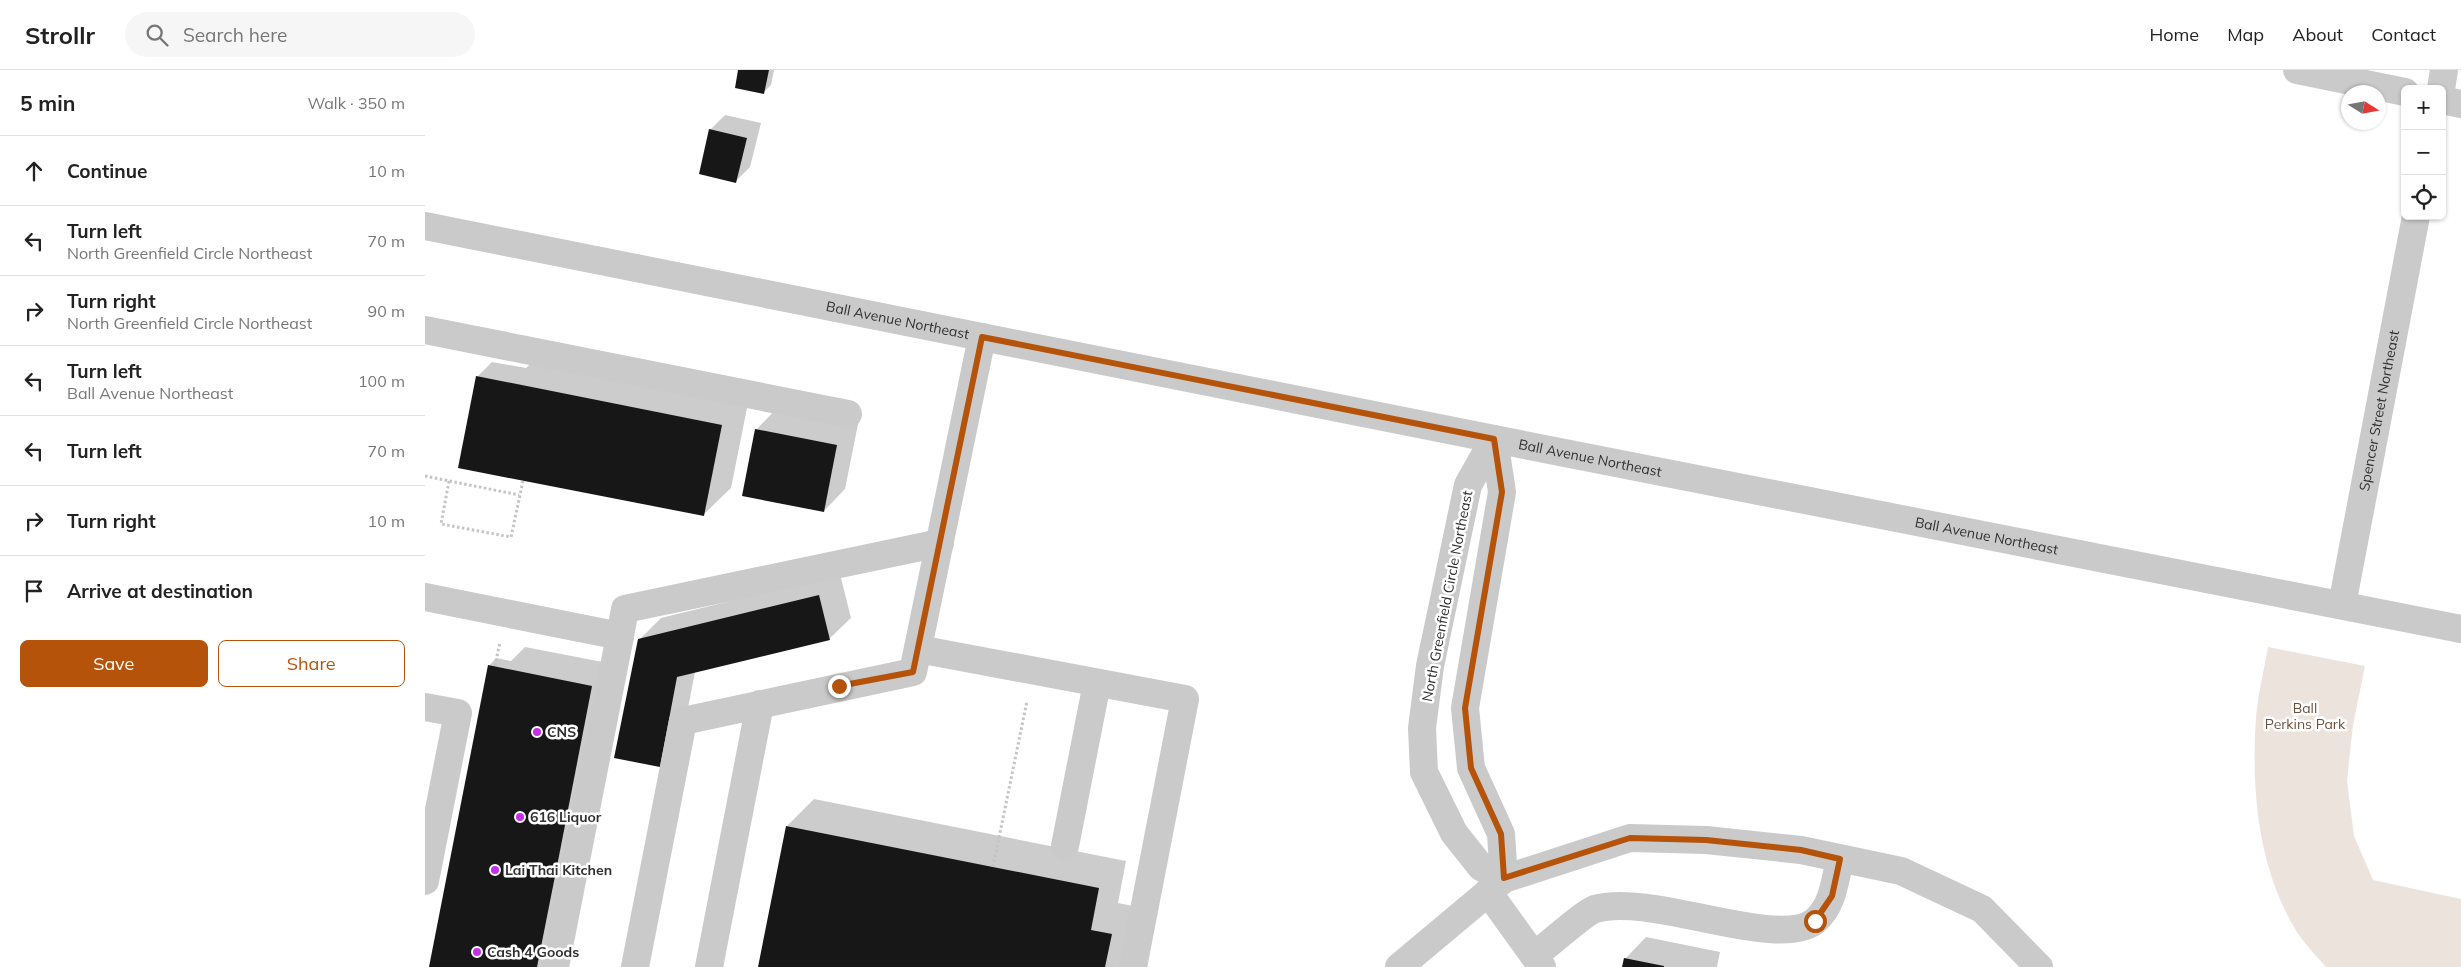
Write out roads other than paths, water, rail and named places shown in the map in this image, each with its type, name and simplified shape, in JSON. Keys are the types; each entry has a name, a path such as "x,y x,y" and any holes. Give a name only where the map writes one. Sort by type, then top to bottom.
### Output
{"street":[{"path":"2297,70 2401,91"},
{"path":"2442,85 2444,70"},
{"path":"2446,101 2461,104"},
{"name":"Spencer Street Northeast","path":"2341,605 2415,220"},
{"name":"Ball Avenue Northeast","path":"425,226 1494,439 2461,628"},
{"path":"425,330 848,414"},
{"path":"635,967 683,721 913,672 982,337"},
{"path":"1494,439 1502,492 1465,708 1471,768 1501,834 1496,885 1538,961 1594,909 1634,905 1757,928 1789,931 1815,921 1832,896 1840,859"},
{"name":"North Greenfield Circle Northeast","path":"1494,439 1468,486 1430,666 1422,728 1424,772 1454,833 1496,885"},
{"path":"555,967 625,609 940,542"},
{"path":"425,598 620,636"},
{"path":"918,649 1185,699 1133,967"},
{"path":"1065,846 1097,683"},
{"path":"709,967 760,704"},
{"path":"425,707 458,714 425,881"},
{"path":"1399,967 1496,885 1630,838 1706,840 1801,850 1901,871 1982,909 2039,967"}],"place":[{"name":"CNS","path":"537,732"},
{"name":"616 Liquor","path":"520,817"},
{"name":"Lai Thai Kitchen","path":"495,870"},
{"name":"Cash 4 Goods","path":"477,952"}],"park label":[{"name":"Ball Perkins Park","path":"2305,716"}]}
